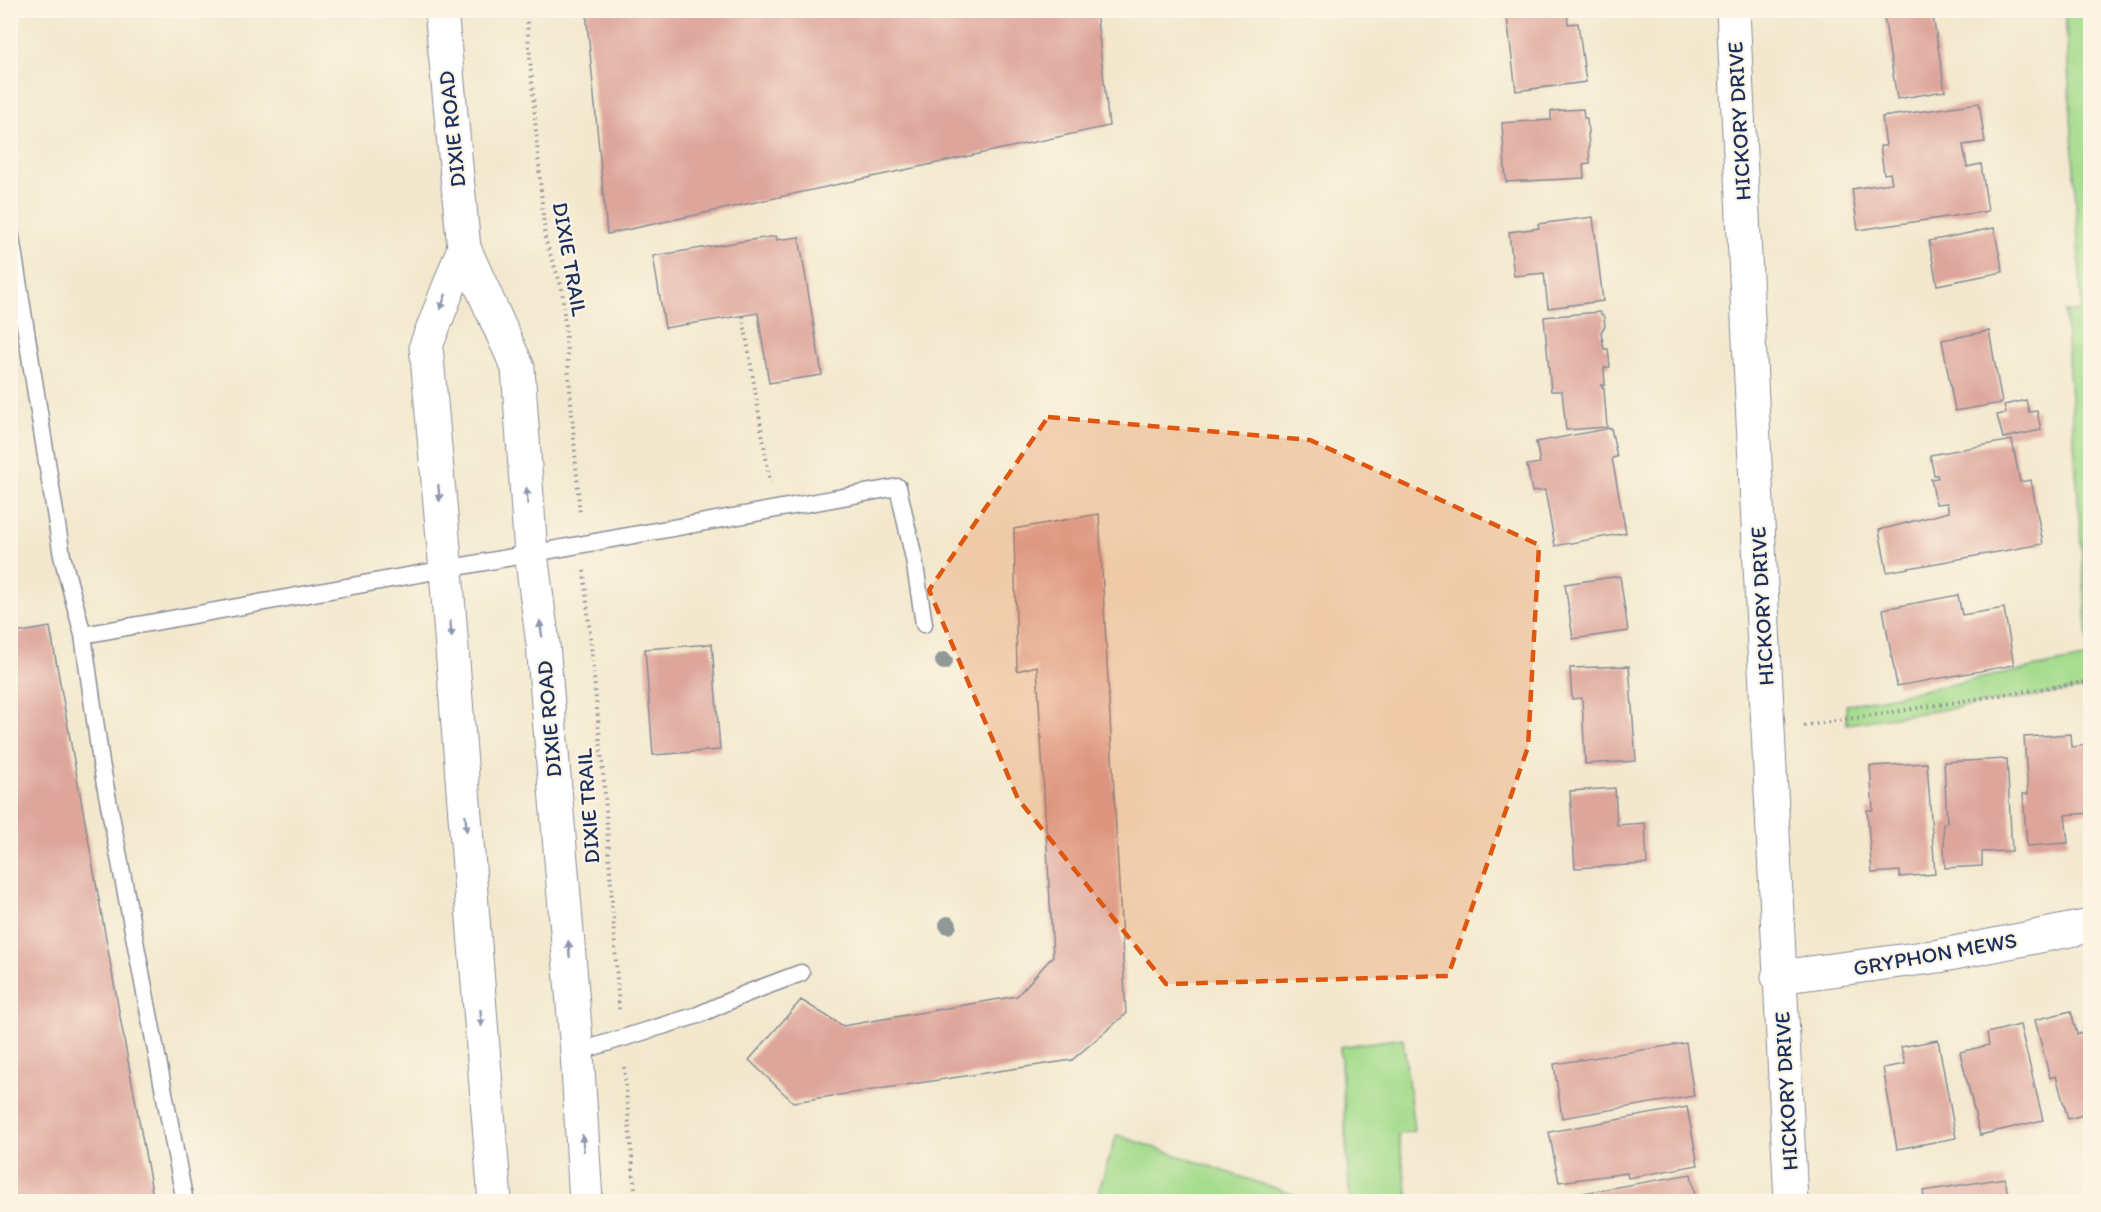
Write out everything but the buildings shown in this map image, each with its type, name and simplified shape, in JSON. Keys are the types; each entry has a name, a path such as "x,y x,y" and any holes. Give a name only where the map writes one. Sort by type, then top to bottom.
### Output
{"main road":[{"name":"DIXIE ROAD","path":"441,10 464,248 518,368 531,554 543,644 577,1052 586,1202"},
{"name":"HICKORY DRIVE","path":"1733,10 1778,977 1791,1202"},
{"name":"DIXIE ROAD","path":"464,248 426,346 446,571 495,1202"},
{"name":"GRYPHON MEWS","path":"1778,977 1939,956 2091,926"}],"lane":[{"path":"10,231 62,556 83,635 101,763 185,1202"},
{"path":"83,635 898,488 914,559 924,624"},
{"path":"577,1052 698,1016 801,972"}],"path":[{"name":"DIXIE TRAIL","path":"526,10 545,239 562,288 577,478"},
{"path":"743,316 774,510"},
{"name":"DIXIE TRAIL","path":"590,625 618,985"},
{"path":"1767,729 1811,725 2091,681"},
{"path":"625,1079 636,1202"}],"highlighted area":[{"path":"1048,417 1310,440 1539,545 1528,747 1448,976 1166,984 1018,799 929,590"}],"green space":[{"path":"2065,11 2090,11 2090,688 1847,724 1846,705 2089,657 2065,312 2082,311"},
{"path":"1403,1038 1414,1131 1398,1134 1409,1201 1350,1201 1340,1047"},
{"path":"1117,1135 1310,1200 1310,1201 1095,1201"}]}
